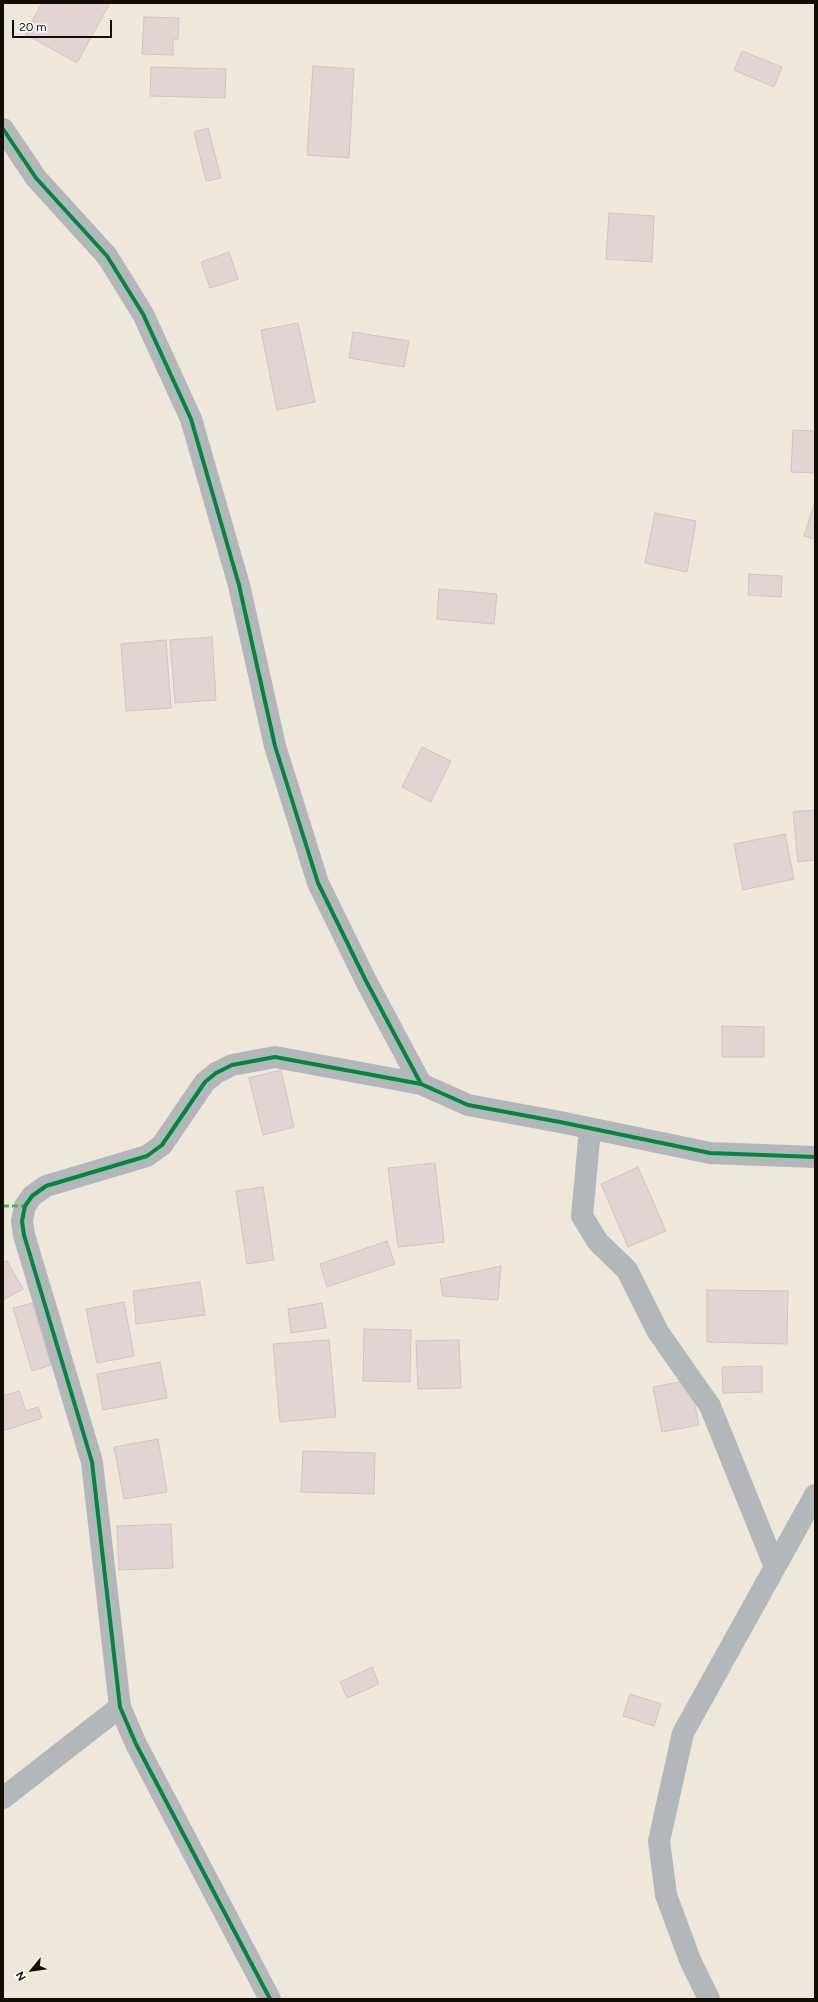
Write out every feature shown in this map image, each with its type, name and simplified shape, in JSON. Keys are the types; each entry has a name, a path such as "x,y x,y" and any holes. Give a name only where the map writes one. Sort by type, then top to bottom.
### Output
{"street":[{"path":"3,129 36,178 107,256 143,314 191,419 239,585 275,746 318,883 366,980 421,1084"},
{"path":"270,1999 136,1744 120,1707 92,1462 24,1235 22,1221 25,1206 32,1196 46,1186 147,1156 162,1145 205,1082 232,1065 275,1057 421,1084 468,1105 560,1122 710,1153 815,1157"},
{"path":"590,1129 582,1216 598,1242 627,1270 658,1332 710,1406 775,1567"},
{"path":"709,1999 690,1960 666,1895 659,1841 683,1733 815,1495"},
{"path":"3,1798 120,1707"}],"building":[{"path":"42,3 110,3 77,63 25,34"},
{"path":"144,17 179,18 178,39 173,39 173,55 142,54"},
{"path":"742,51 782,67 774,87 734,70"},
{"path":"313,66 354,69 349,158 307,155"},
{"path":"151,67 226,69 225,98 150,96"},
{"path":"208,128 221,178 206,181 194,132"},
{"path":"609,213 654,216 652,262 606,259"},
{"path":"229,252 238,279 210,288 201,262"},
{"path":"298,323 315,402 277,410 261,330"},
{"path":"353,332 409,341 404,367 349,358"},
{"path":"793,430 815,431 815,473 791,472"},
{"path":"815,501 815,539 804,536"},
{"path":"655,513 696,521 687,572 645,563"},
{"path":"749,574 782,576 781,597 748,595"},
{"path":"439,589 497,594 494,624 437,619"},
{"path":"212,637 216,700 175,703 170,640"},
{"path":"166,640 171,708 126,711 121,644"},
{"path":"422,747 451,761 431,802 402,787"},
{"path":"815,810 815,860 798,862 793,812"},
{"path":"785,834 794,879 743,890 734,844"},
{"path":"722,1026 764,1027 764,1057 722,1057"},
{"path":"281,1070 294,1127 263,1135 249,1078"},
{"path":"435,1163 444,1242 398,1247 388,1168"},
{"path":"638,1167 666,1231 628,1247 601,1184"},
{"path":"263,1187 274,1260 247,1264 236,1191"},
{"path":"387,1241 395,1264 327,1287 320,1264"},
{"path":"7,1261 23,1289 3,1300 3,1263"},
{"path":"501,1266 498,1300 443,1296 440,1279"},
{"path":"200,1282 205,1315 136,1324 133,1291"},
{"path":"707,1290 788,1291 787,1344 707,1342"},
{"path":"124,1302 134,1356 97,1363 86,1309"},
{"path":"32,1303 51,1365 32,1371 13,1308"},
{"path":"322,1303 326,1328 291,1333 288,1309"},
{"path":"364,1329 411,1330 410,1382 363,1381"},
{"path":"329,1340 336,1417 280,1422 273,1344"},
{"path":"459,1340 461,1388 418,1389 416,1341"},
{"path":"160,1362 167,1398 103,1410 97,1374"},
{"path":"762,1366 762,1392 723,1393 722,1367"},
{"path":"690,1380 699,1425 662,1432 653,1387"},
{"path":"19,1391 26,1411 38,1407 42,1418 3,1431 3,1396"},
{"path":"158,1439 167,1492 124,1499 114,1447"},
{"path":"303,1451 375,1453 374,1494 301,1492"},
{"path":"171,1524 173,1568 119,1570 117,1526"},
{"path":"372,1667 379,1684 347,1698 340,1682"},
{"path":"630,1694 661,1704 654,1726 623,1716"}],"marked path":[{"path":"3,1206 25,1206"}],"cycle path":[{"path":"3,129 36,178 107,256 143,314 191,419 239,585 275,746 318,883 366,981 421,1084"},
{"path":"270,1999 136,1744 120,1707 92,1462 24,1235 22,1221 25,1206 32,1196 46,1186 147,1156 162,1145 205,1082 216,1073 232,1065 275,1057 421,1084 468,1105 560,1122 710,1153 815,1157"}]}
